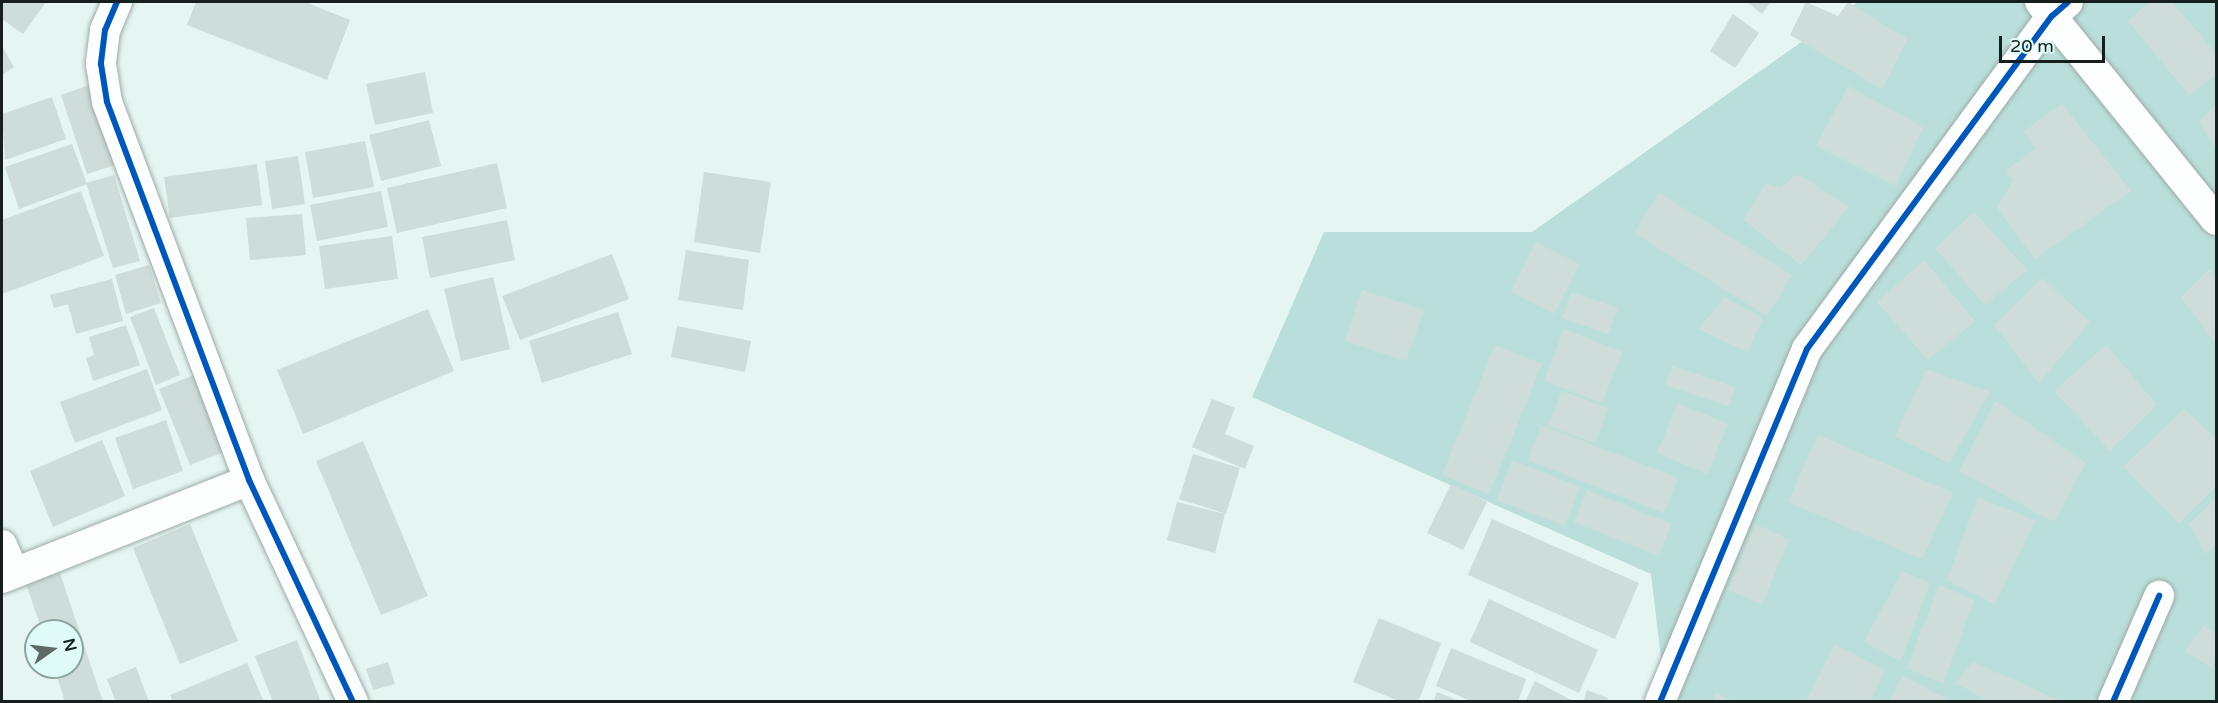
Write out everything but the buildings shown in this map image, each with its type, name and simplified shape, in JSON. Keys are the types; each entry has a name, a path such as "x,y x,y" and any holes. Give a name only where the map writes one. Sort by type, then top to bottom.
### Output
{"street":[{"path":"117,2 105,30 101,64 107,102 249,480 353,702"},
{"path":"1660,702 1807,349 2053,6 2217,220"},
{"path":"2,545 8,575 249,480"},
{"path":"2113,702 2159,596"}],"shaded area":[{"path":"1858,2 2216,2 2216,701 1646,701 1662,667 1651,574 1252,397 1324,232 1532,232"}],"cycle path":[{"path":"117,2 105,30 101,64 107,102 249,480 353,702"},
{"path":"1660,702 1807,349 2052,16 2068,2"},
{"path":"2113,702 2159,596"}]}
